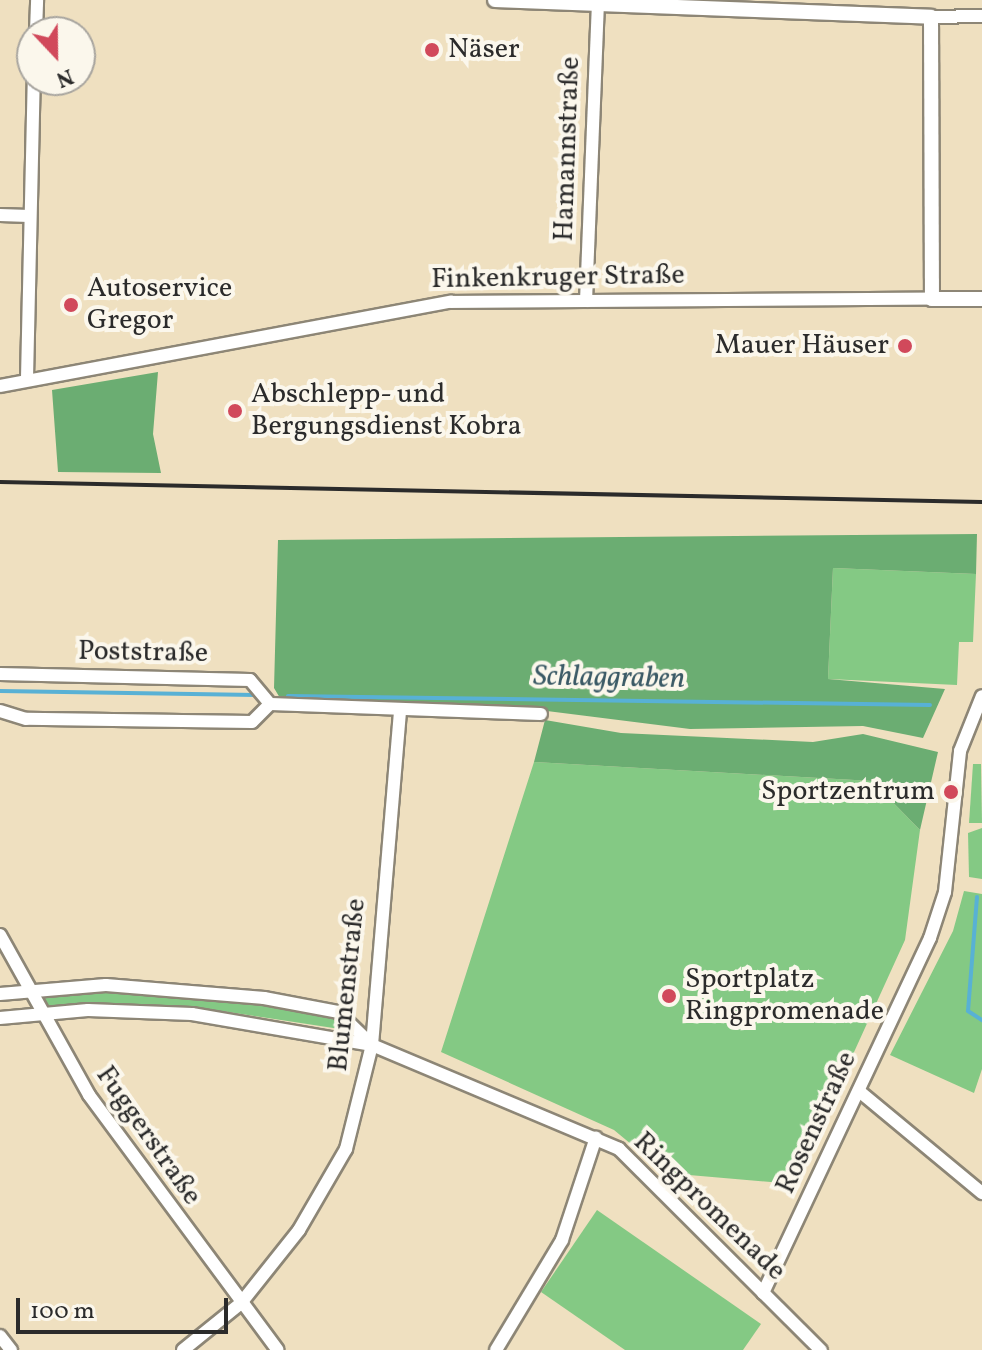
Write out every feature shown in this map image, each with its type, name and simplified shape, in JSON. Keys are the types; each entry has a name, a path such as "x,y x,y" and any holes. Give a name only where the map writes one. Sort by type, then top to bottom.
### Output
{"street":[{"path":"495,0 931,17 982,16"},
{"name":"Hamannstraße","path":"586,301 598,2"},
{"path":"931,17 932,299"},
{"path":"27,378 33,96"},
{"path":"0,215 29,216"},
{"name":"Finkenkruger Straße","path":"0,386 27,378 451,302 982,299"},
{"name":"Poststraße","path":"0,674 250,680 270,704"},
{"name":"Rosenstraße","path":"763,1293 859,1091 945,892 951,792 982,696"},
{"path":"0,711 26,719 252,722 270,704 399,715 541,714"},
{"name":"Blumenstraße","path":"183,1350 241,1303 299,1230 346,1149 372,1045 399,715"},
{"name":"Fuggerstraße","path":"0,935 41,1015 162,1201 278,1350"},
{"name":"Ringpromenade","path":"0,994 106,985 264,998 338,1012 372,1045"},
{"name":"Ringpromenade","path":"0,1018 192,1014 372,1045 619,1149 821,1350"},
{"path":"859,1091 982,1193"},
{"path":"496,1350 562,1240 596,1137"},
{"path":"0,1336 11,1350"}],"green space":[{"path":"158,372 153,434 161,473 58,472 52,390"},
{"path":"977,534 976,574 833,568 828,679 945,689 923,738 863,726 690,729 539,710 283,703 274,688 278,540"},
{"path":"833,568 976,574 973,642 959,642 957,685 828,679"},
{"path":"545,720 621,733 813,742 863,734 938,752 920,830 872,781 534,762"},
{"name":"Sportplatz Ringpromenade","path":"534,762 872,781 920,830 905,940 794,1184 666,1173 614,1130 441,1052"},
{"path":"973,764 981,764 982,823 969,823"},
{"path":"982,828 982,879 969,877 968,833"},
{"path":"964,891 982,894 982,1069 974,1093 890,1055 953,931"},
{"path":"123,991 290,1008 332,1017 353,1031 222,1011 46,1005 40,998"},
{"path":"597,1210 761,1324 743,1350 625,1350 541,1292"}],"waterway":[{"name":"Schlaggraben","path":"0,691 256,695"},
{"name":"Schlaggraben","path":"288,696 930,705"},
{"name":"Schlaggraben","path":"977,897 968,1011 982,1020"}],"railway":[{"path":"0,482 982,502"}],"place":[{"name":"Näser","path":"432,50"},
{"name":"Autoservice Gregor","path":"71,305"},
{"name":"Mauer Häuser","path":"905,346"},
{"name":"Abschlepp- und Bergungsdienst Kobra","path":"235,411"},
{"name":"Sportzentrum","path":"951,792"},
{"name":"Sportplatz Ringpromenade","path":"669,996"}]}
